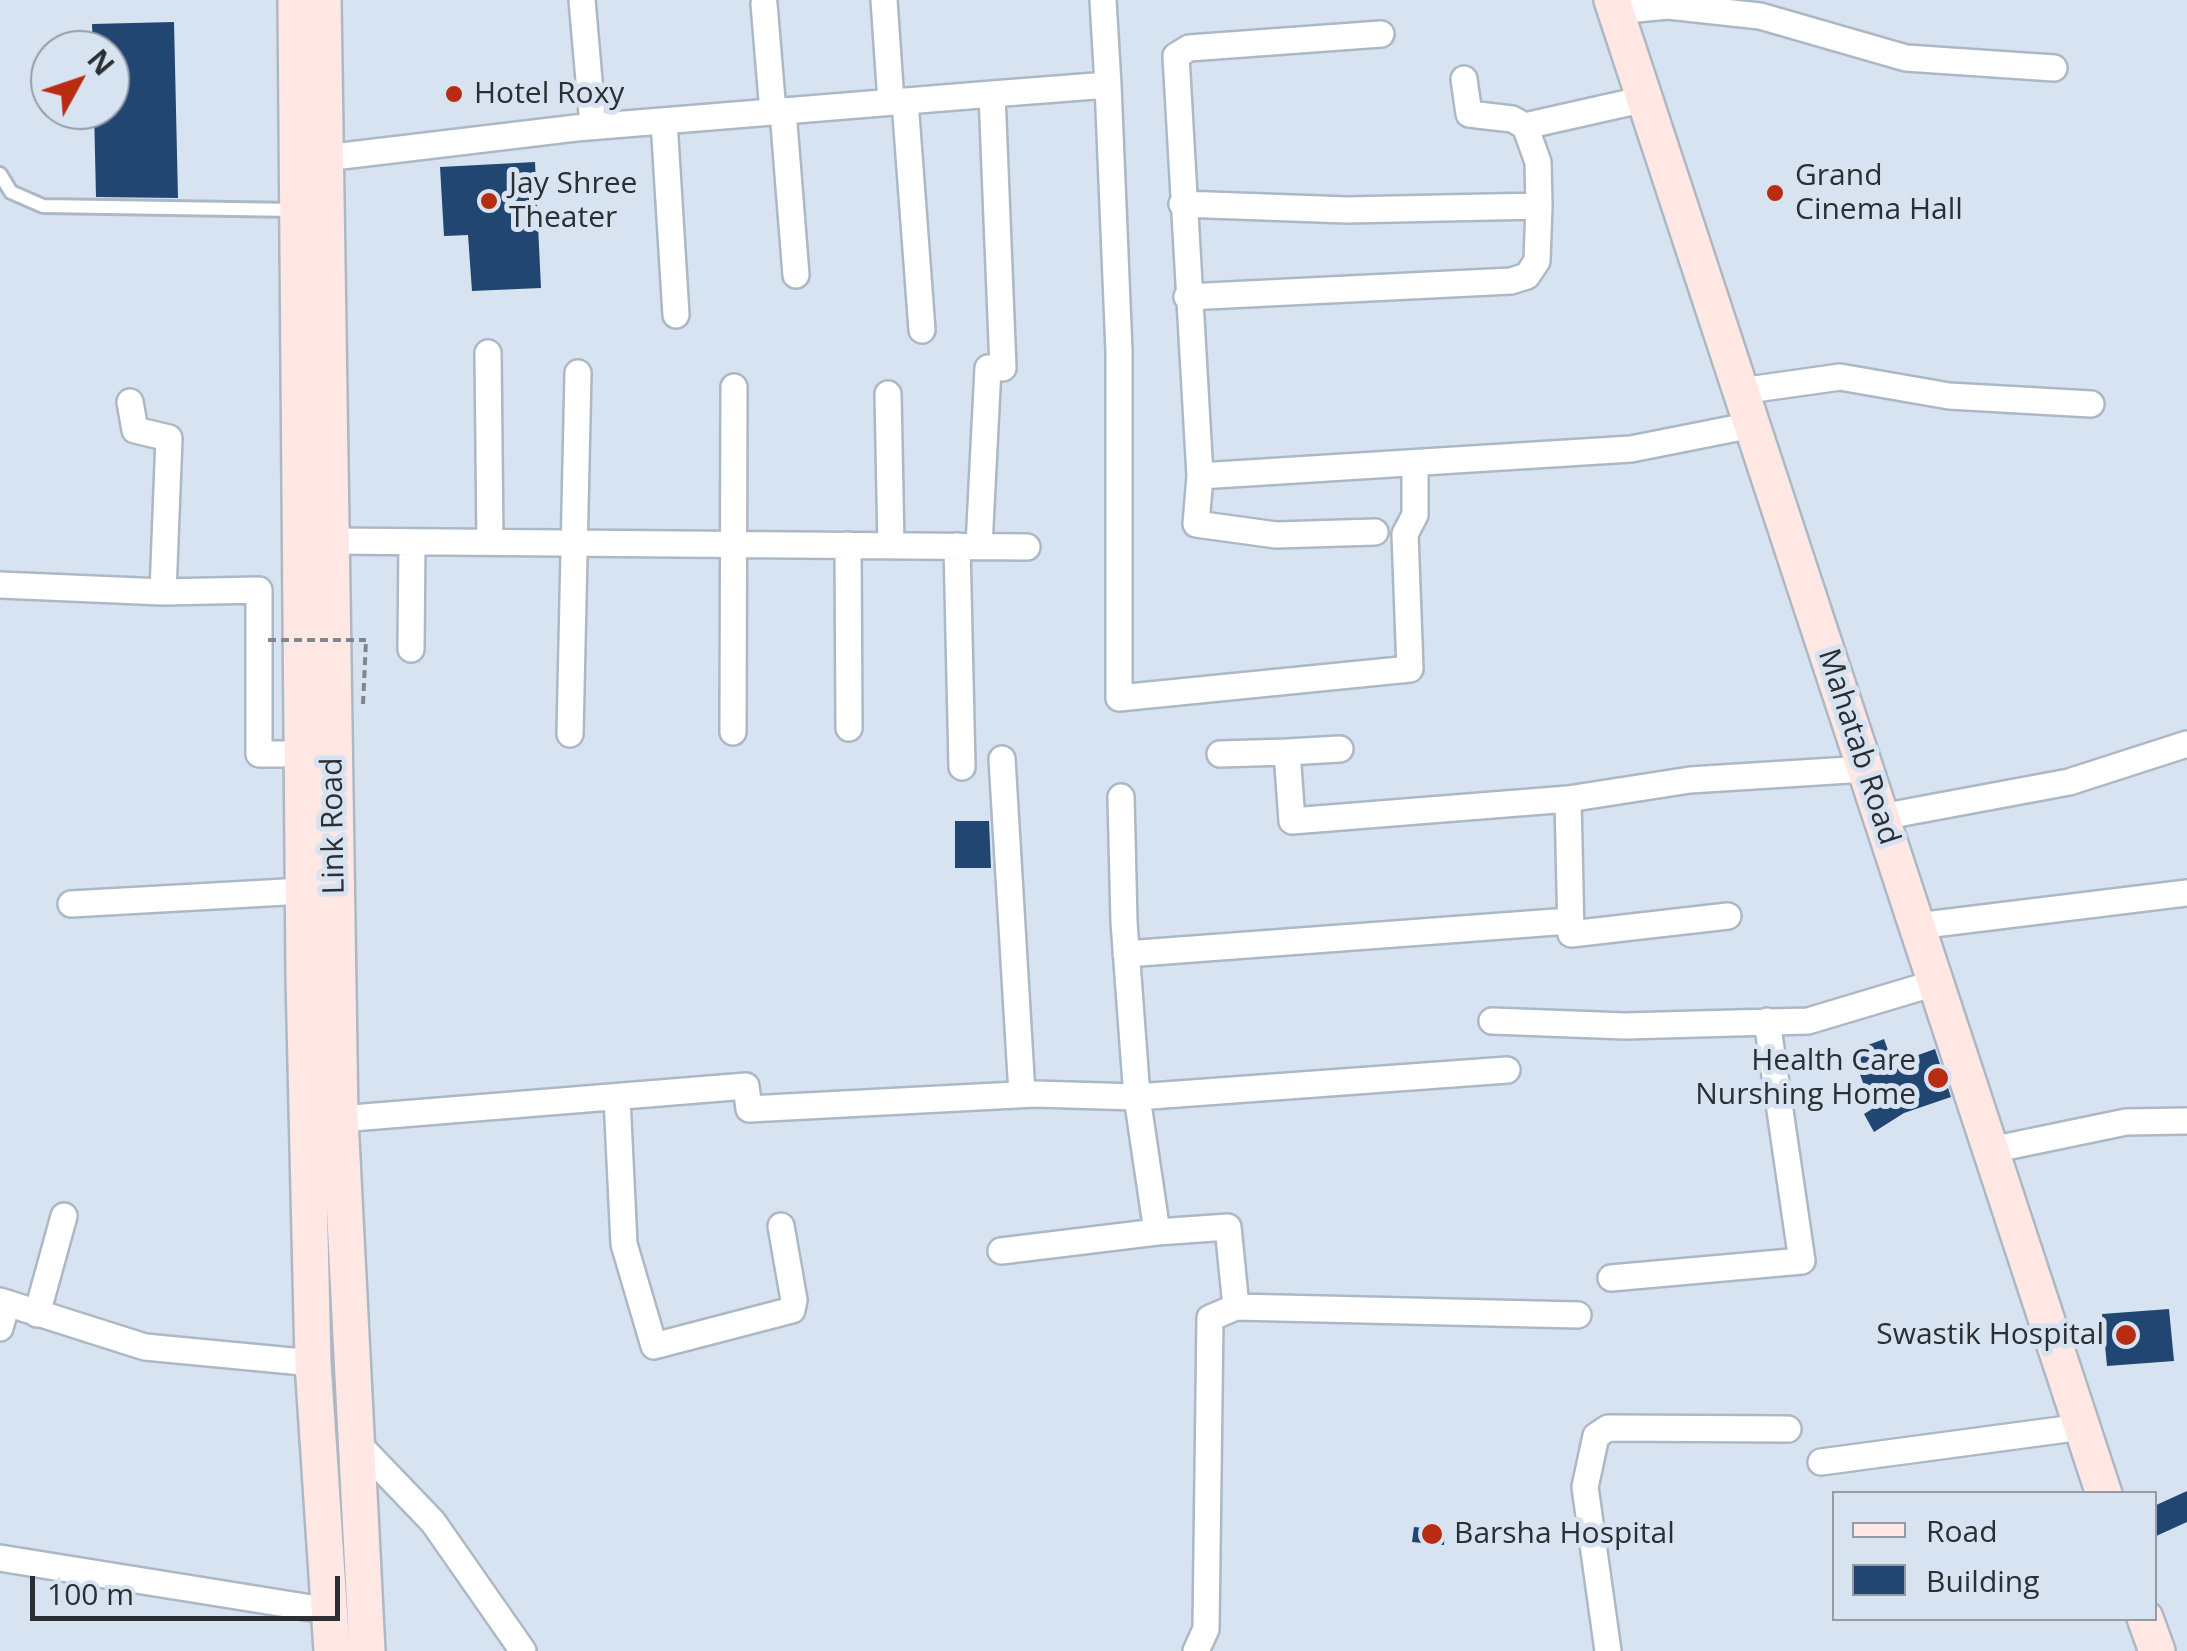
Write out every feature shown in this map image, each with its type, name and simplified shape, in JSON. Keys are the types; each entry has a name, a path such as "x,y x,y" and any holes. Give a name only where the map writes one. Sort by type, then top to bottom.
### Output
{"main road":[{"name":"Link Road","path":"296,0 304,891 313,1363 332,1651"},
{"name":"Link Road","path":"323,0 340,1120 360,1446 366,1651"},
{"name":"Mahatab Road","path":"1614,5 2103,1491"},
{"path":"2146,1621 2158,1651"}],"street":[{"path":"582,0 593,126"},
{"path":"884,0 922,330"},
{"path":"1104,0 1119,352 1119,698 1410,669 1404,534 1414,515 1415,463"},
{"path":"764,4 796,275"},
{"path":"1614,5 1668,6 1760,16 1906,58 2054,68"},
{"path":"1375,532 1276,535 1196,524 1200,476 1176,64 1180,50 1381,34"},
{"path":"1464,79 1469,114 1512,119 1525,126 1645,99"},
{"path":"325,158 593,126 1108,85"},
{"path":"962,767 968,546 988,368 1003,368 992,94"},
{"path":"664,121 676,315"},
{"path":"1187,297 1528,276 1537,261 1539,206 1538,162 1525,126"},
{"path":"1182,204 1347,210 1539,206"},
{"path":"488,353 490,542"},
{"path":"570,734 578,373"},
{"path":"1740,391 1840,377 1949,396 2091,404"},
{"path":"733,732 734,387"},
{"path":"888,394 891,546"},
{"path":"130,402 135,430 168,438 163,592"},
{"path":"1200,476 1632,449 1752,425"},
{"path":"330,541 1028,547"},
{"path":"411,648 412,542"},
{"path":"848,545 849,728"},
{"path":"0,585 163,592 259,590 259,754 303,754"},
{"path":"1881,817 2069,782 2187,744"},
{"path":"1220,754 1340,749"},
{"path":"1287,752 1292,821 1568,800 1690,780 1865,770"},
{"path":"1002,759 1022,1094"},
{"path":"1121,797 1126,954 1137,1097 1157,1232"},
{"path":"1568,800 1571,934 1728,916"},
{"path":"71,904 304,891"},
{"path":"1917,926 2187,893"},
{"path":"1126,954 1569,920"},
{"path":"1492,1020 1625,1026 1808,1021 1936,983"},
{"path":"1611,1278 1802,1261 1767,1022"},
{"path":"340,1120 746,1086 750,1109 1022,1094 1137,1097 1507,1070"},
{"path":"617,1098 624,1244 654,1346 792,1310 794,1300 781,1226"},
{"path":"1991,1150 2126,1122 2187,1121"},
{"path":"37,1314 64,1216"},
{"path":"1000,1251 1228,1227 1236,1307"},
{"path":"1196,1651 1206,1629 1210,1318 1236,1307 1578,1316"},
{"path":"2,1311 37,1314 146,1348 313,1363"},
{"path":"1821,1462 2082,1426"},
{"path":"1608,1651 1585,1486 1596,1436 1608,1428 1788,1429"},
{"path":"360,1446 434,1522 523,1651"},
{"path":"0,1558 330,1611"}],"lane":[{"path":"0,174 11,192 43,206 298,210"}],"path":[{"path":"268,640 366,640 366,660"}],"building":[{"path":"174,22 178,198 96,197 94,130 130,130 130,30 92,30 92,24"},
{"name":"Jay Shree Theater","path":"535,162 541,288 472,291 468,235 444,236 440,167"},
{"path":"955,821 989,821 991,868 955,868"},
{"path":"1884,1039 1893,1064 1935,1049 1951,1097 1904,1113 1874,1132 1864,1114 1872,1109 1852,1051"},
{"path":"2169,1309 2174,1361 2107,1366 2102,1314"},
{"path":"2187,1491 2187,1522 2157,1536 2157,1505"},
{"path":"1414,1527 1445,1530 1444,1545 1412,1542"}],"place":[{"name":"Hotel Roxy","path":"454,94"},
{"name":"Grand Cinema Hall","path":"1775,193"},
{"name":"Jay Shree Theater","path":"489,201"},
{"name":"Health Care Nurshing Home","path":"1938,1078"},
{"name":"Swastik Hospital","path":"2126,1335"},
{"name":"Barsha Hospital","path":"1432,1534"}]}
